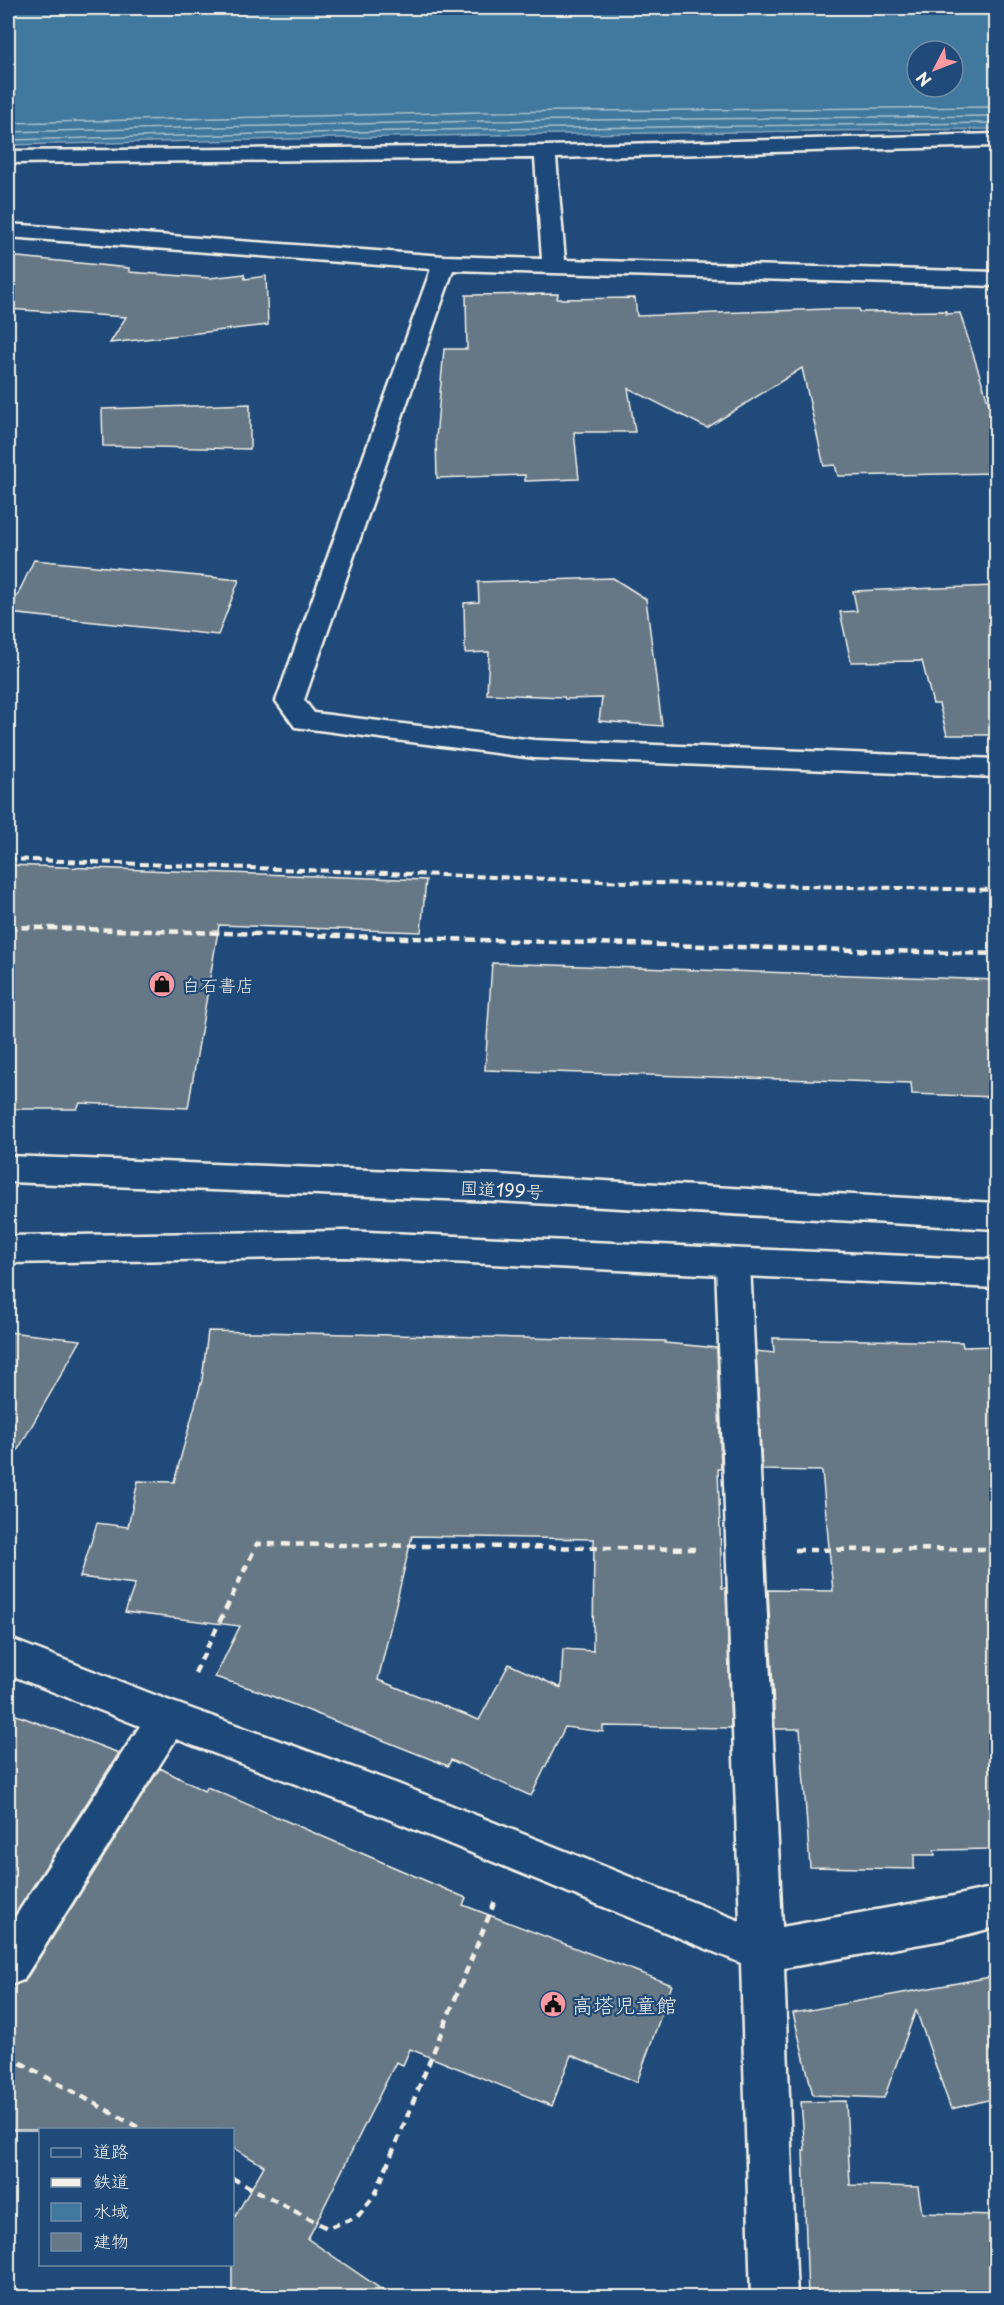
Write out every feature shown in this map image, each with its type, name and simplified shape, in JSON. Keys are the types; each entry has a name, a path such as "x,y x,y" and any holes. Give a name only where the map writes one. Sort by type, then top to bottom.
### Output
{"main road":[{"path":"8,157 545,152 996,140"},
{"path":"545,152 554,267"},
{"path":"8,231 444,262 996,279"},
{"path":"444,262 290,701 305,721 534,749 996,768"},
{"name":"国道199号","path":"8,1168 497,1188 996,1216"},
{"path":"8,1250 345,1244 732,1264 996,1274"},
{"path":"732,1264 762,1951 774,2298"},
{"path":"8,1656 167,1718 398,1803 762,1951 949,1918 996,1907"},
{"path":"8,1965 167,1718"}],"path":[{"path":"195,1673 257,1544 744,1550 996,1550"},
{"path":"234,2179 327,2228 357,2217 375,2195 495,1901"},
{"path":"8,2056 139,2128"}],"water":[{"path":"8,8 996,8 996,129 484,135 8,145"}],"building":[{"path":"8,256 129,268 129,272 210,278 244,274 245,279 266,276 268,325 110,343 126,317 8,309"},
{"path":"558,294 557,299 635,298 637,316 827,309 859,309 860,312 946,311 946,314 960,313 996,426 996,473 838,476 835,465 824,466 802,368 707,428 628,388 635,432 574,432 579,479 525,481 525,475 437,478 436,438 444,349 467,349 466,295"},
{"path":"250,404 250,449 103,446 102,409"},
{"path":"34,560 239,580 218,635 9,613"},
{"path":"613,578 646,599 662,726 599,721 602,698 565,699 564,697 487,694 489,652 465,653 464,603 479,602 478,582"},
{"path":"996,586 996,735 947,735 939,704 933,704 922,661 851,662 840,612 857,611 853,591"},
{"path":"8,865 426,880 421,932 219,925 188,1108 80,1103 77,1109 8,1109"},
{"path":"492,963 996,980 996,1097 912,1094 911,1083 485,1070"},
{"path":"208,1331 665,1341 665,1343 717,1348 722,1588 726,1588 731,1728 603,1726 603,1732 565,1727 531,1796 451,1760 448,1766 259,1691 215,1677 240,1626 125,1612 135,1584 80,1577 97,1523 128,1527 138,1481 174,1482 202,1380","holes":["412,1536 594,1539 593,1651 563,1649 561,1688 509,1664 479,1720 378,1680"]},
{"path":"8,1332 81,1340 8,1467"},
{"path":"773,1338 962,1342 963,1347 996,1346 996,1849 934,1850 935,1855 914,1855 914,1869 810,1867 800,1729 775,1729 768,1590 833,1591 822,1471 762,1470 756,1351 774,1353"},
{"path":"8,1712 119,1753 8,1925"},
{"path":"160,1768 204,1791 207,1787 466,1898 463,1905 672,1985 637,2082 571,2055 552,2106 410,2049 403,2065 396,2062 308,2239 394,2298 232,2298 234,2218 264,2166 234,2148 234,2128 8,2130 8,1988 25,1981"},
{"path":"996,1976 996,2098 951,2109 916,2010 884,2098 813,2095 793,2013"},
{"path":"846,2101 850,2185 918,2187 922,2213 996,2215 996,2298 808,2298 803,2150 805,2150 801,2102"}],"railway":[{"path":"8,859 656,883 996,890"},
{"path":"8,927 996,954"}],"place":[{"name":"白石書店","path":"162,984"},
{"name":"高塔児童館","path":"553,2004"}]}
